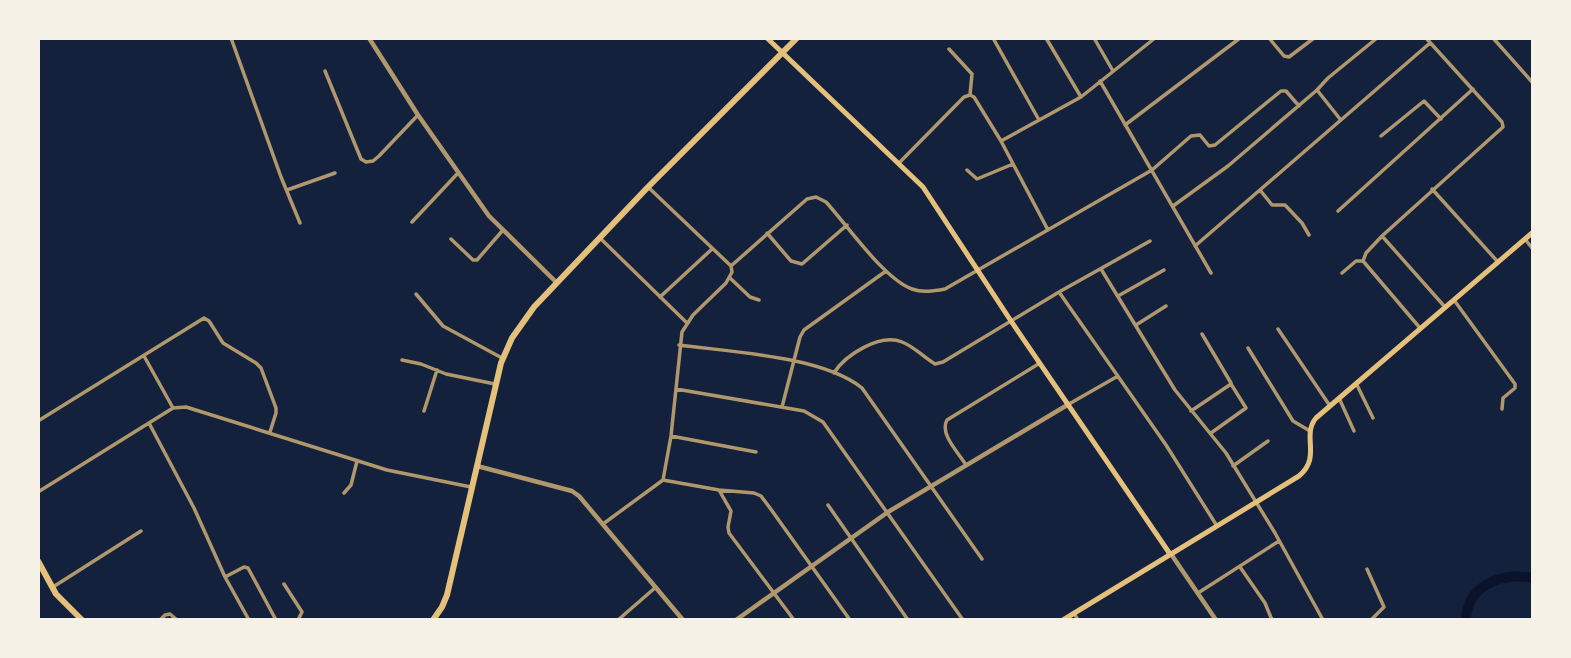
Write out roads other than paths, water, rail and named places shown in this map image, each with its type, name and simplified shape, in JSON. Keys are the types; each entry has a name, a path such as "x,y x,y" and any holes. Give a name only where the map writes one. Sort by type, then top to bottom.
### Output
{"main road":[{"path":"767,38 922,187 1170,554"},
{"path":"433,620 447,595 502,358 518,328 648,187 797,38"},
{"path":"1063,620 1304,472 1312,453 1310,431 1314,421 1532,233"},
{"path":"38,561 53,587 82,620"}],"street":[{"path":"231,38 300,223"},
{"path":"369,38 418,115 489,216 557,283"},
{"path":"993,38 1039,120"},
{"path":"1046,38 1081,97"},
{"path":"1094,38 1113,71"},
{"path":"1001,141 1081,97 1155,38"},
{"path":"1125,125 1240,38"},
{"path":"1269,38 1284,56 1289,57 1314,38"},
{"path":"1173,206 1228,166 1377,38"},
{"path":"1363,261 1366,253 1382,236 1503,127 1502,122 1426,38"},
{"path":"1493,38 1532,82"},
{"path":"1195,246 1430,43"},
{"path":"949,49 972,74 970,95"},
{"path":"325,71 361,159 366,162 379,156 418,115"},
{"path":"1100,81 1211,273"},
{"path":"1338,211 1473,89"},
{"path":"1317,90 1340,119"},
{"path":"603,524 663,480 671,436 680,345 687,323 730,278 731,269 807,199 816,197 826,202 886,271 910,288 935,291 955,286 1152,170 1193,135 1200,135 1209,146 1215,145 1281,91 1286,91 1298,106"},
{"path":"970,95 979,101 1048,230"},
{"path":"900,163 957,103 970,95"},
{"path":"1381,136 1424,101 1441,119"},
{"path":"967,170 977,179 1013,164"},
{"path":"286,191 335,173"},
{"path":"412,222 458,173"},
{"path":"648,187 731,269"},
{"path":"1432,189 1498,262"},
{"path":"1260,190 1272,205 1285,205 1309,235"},
{"path":"767,233 791,261 798,265 804,263 847,225"},
{"path":"451,239 473,260 477,260 503,230"},
{"path":"1382,236 1445,307"},
{"path":"600,238 687,323"},
{"path":"1525,239 1532,248"},
{"path":"834,373 846,359 870,345 886,340 902,342 915,348 934,363 943,362 1150,241"},
{"path":"660,297 712,249"},
{"path":"1342,273 1356,261 1363,261"},
{"path":"1363,261 1420,329"},
{"path":"1101,270 1175,390 1210,433 1256,503 1323,620"},
{"path":"1118,296 1164,270"},
{"path":"782,407 804,330 886,271"},
{"path":"730,278 750,297 759,300"},
{"path":"1059,292 1166,445 1217,526"},
{"path":"416,294 443,326 502,358"},
{"path":"1453,299 1515,384 1515,388 1503,398 1502,408"},
{"path":"1136,325 1166,306"},
{"path":"38,421 204,318 223,342 261,368 276,413 270,433"},
{"path":"1278,329 1330,406"},
{"path":"1202,334 1246,408 1210,433"},
{"path":"680,345 793,361 846,377 862,388 982,559"},
{"path":"1248,348 1293,421 1310,431"},
{"path":"144,356 173,408"},
{"path":"402,360 446,374 495,384"},
{"path":"966,466 945,431 944,424 1041,363"},
{"path":"424,411 437,370"},
{"path":"738,619 888,512 1118,376"},
{"path":"1356,383 1373,418"},
{"path":"1191,411 1231,384"},
{"path":"676,389 804,411 823,422 963,620"},
{"path":"1339,398 1354,431"},
{"path":"38,492 173,408 198,409 387,470 471,488"},
{"path":"149,423 249,620"},
{"path":"671,436 756,452"},
{"path":"1233,467 1268,441"},
{"path":"344,494 351,485 358,461"},
{"path":"476,465 572,491 657,586 683,620"},
{"path":"663,480 761,496 850,620"},
{"path":"719,490 732,511 727,530 794,620"},
{"path":"828,505 908,620"},
{"path":"53,587 141,531"},
{"path":"1198,593 1279,541"},
{"path":"1170,554 1216,620"},
{"path":"225,577 244,567 248,568 276,620"},
{"path":"1240,567 1265,603 1272,620"},
{"path":"1367,569 1384,607 1371,620"},
{"path":"284,584 302,612 298,620"},
{"path":"618,620 657,586"},
{"path":"1073,613 1078,620"},
{"path":"160,620 170,614 177,620"}],"waterway":[{"path":"1466,620 1473,598 1488,584 1509,577 1532,578"}]}
